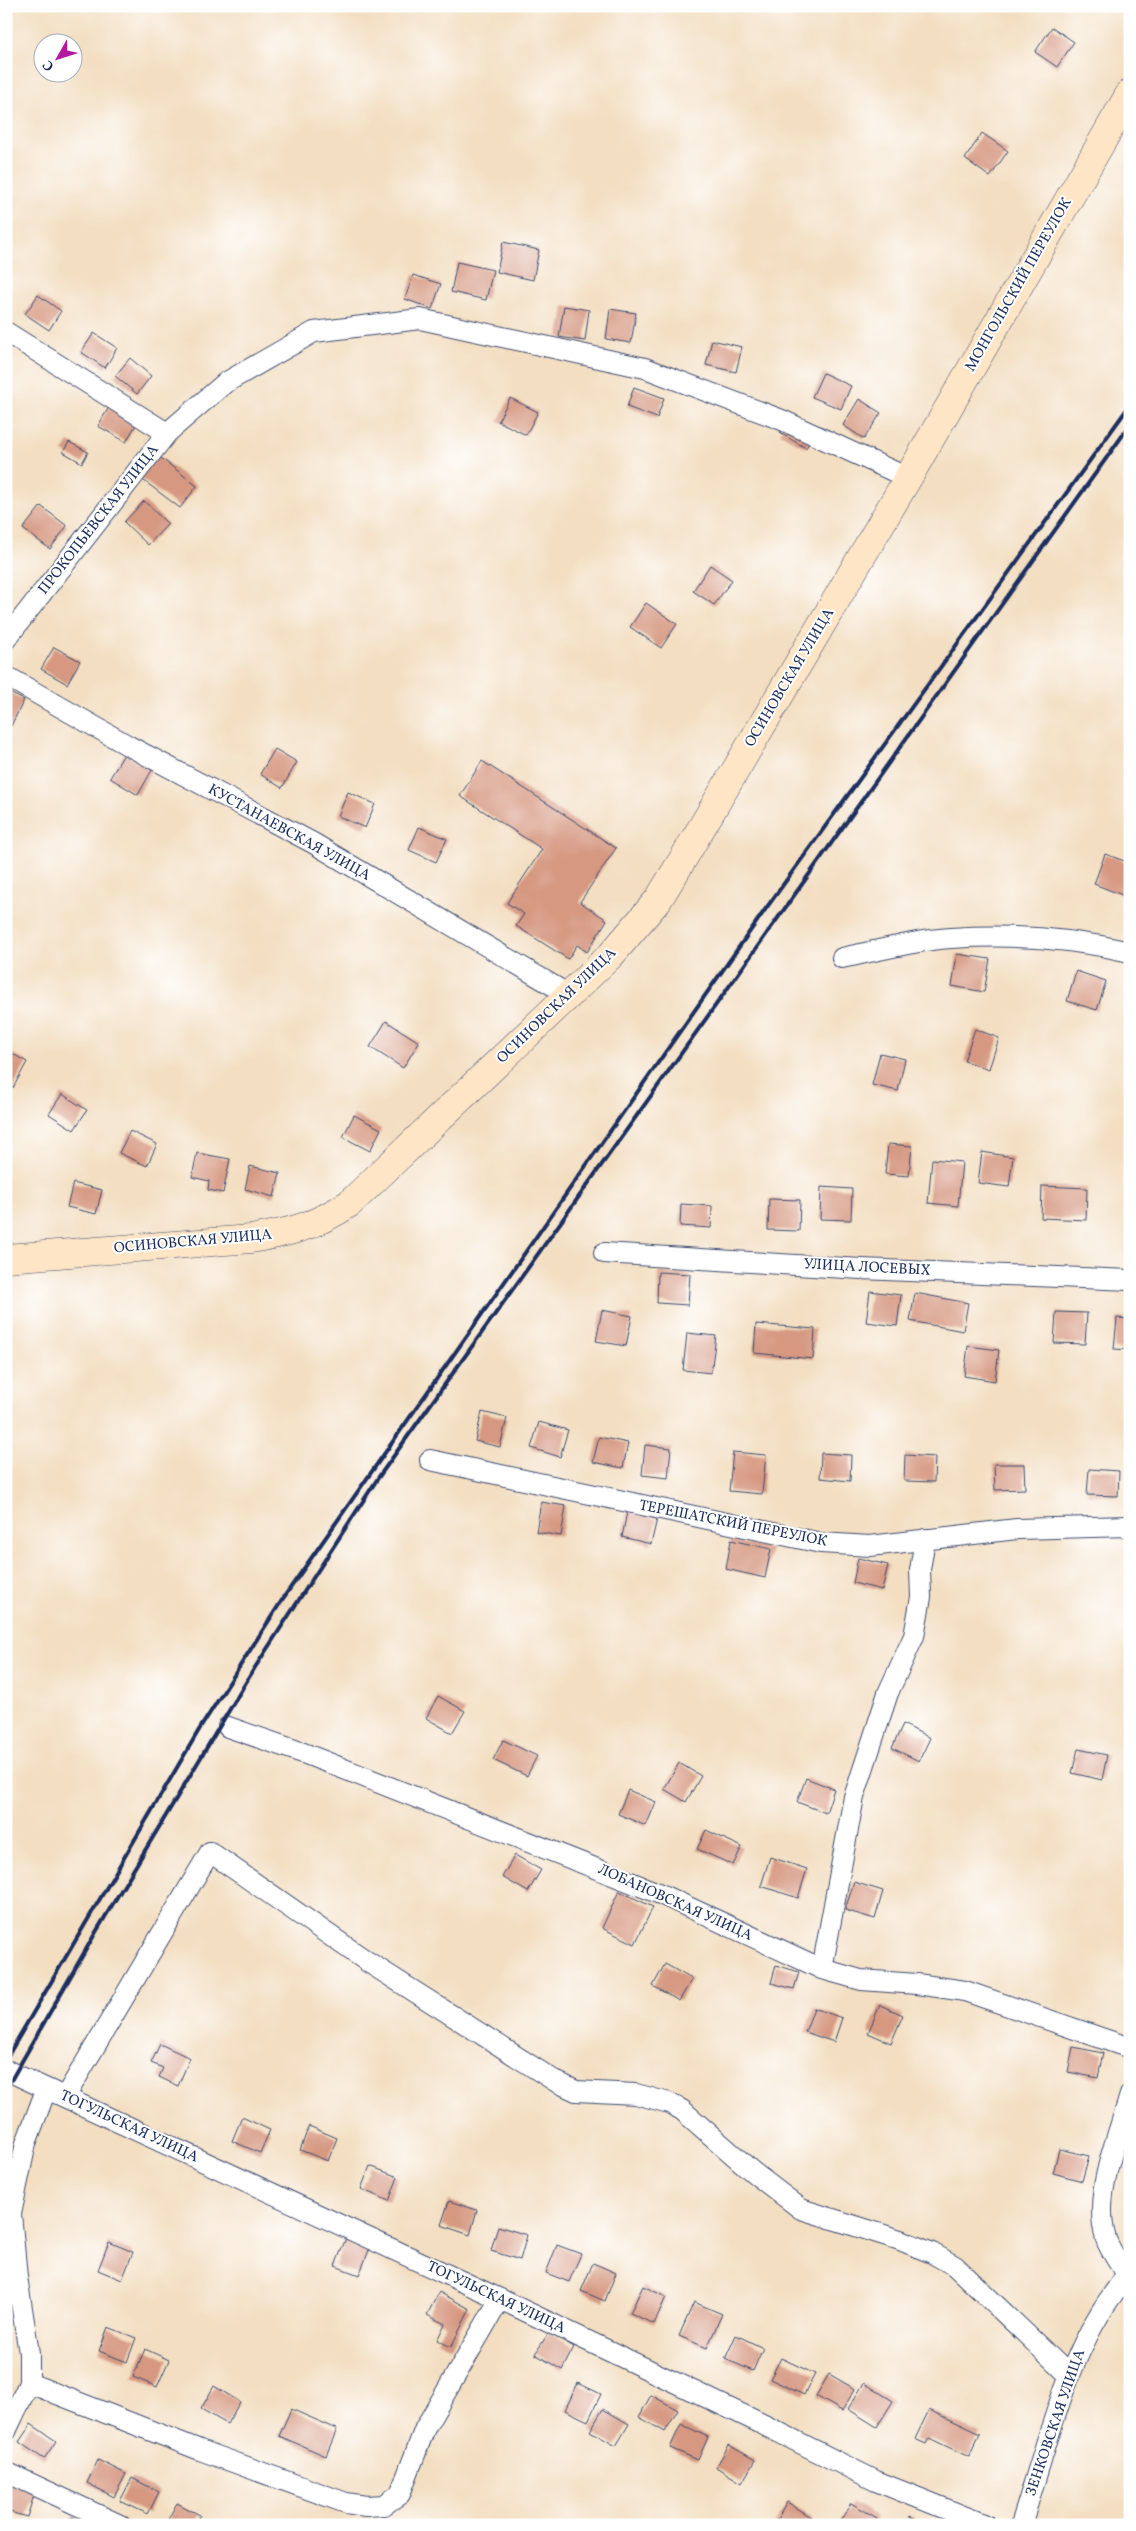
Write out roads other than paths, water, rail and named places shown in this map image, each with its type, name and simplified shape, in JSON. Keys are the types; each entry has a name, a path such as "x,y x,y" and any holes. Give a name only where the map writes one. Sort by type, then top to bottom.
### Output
{"main road":[{"name":"МОНГОЛЬСКИЙ ПЕРЕУЛОК","path":"908,478 1130,93"},
{"name":"ОСИНОВСКАЯ УЛИЦА","path":"6,1258 251,1239 289,1233 327,1219 350,1203 616,950 658,900 908,478"}],"street":[{"path":"167,433 225,383 314,332 420,319 645,368 782,420 908,478"},
{"name":"ПРОКОПЬЕВСКАЯ УЛИЦА","path":"6,332 167,433 6,639"},
{"name":"КУСТАНАЕВСКАЯ УЛИЦА","path":"6,676 129,746 313,843 569,995"},
{"path":"842,958 950,938 1054,939 1087,942 1130,952"},
{"name":"УЛИЦА ЛОСЕВЫХ","path":"604,1253 861,1269 1130,1280"},
{"name":"ТЕРЕШАТСКИЙ ПЕРЕУЛОК","path":"430,1460 821,1543 870,1546 1017,1529 1130,1526"},
{"path":"822,1970 854,1797 888,1693 914,1636 921,1597 920,1570 925,1539"},
{"name":"ЛОБАНОВСКАЯ УЛИЦА","path":"228,1727 315,1758 658,1893 822,1970 861,1980 916,1984 965,1991 1130,2048"},
{"path":"65,2097 210,1852 368,1962 555,2080 576,2091 636,2094 669,2102 682,2110 754,2173 801,2209 900,2240 932,2253 955,2266 1070,2376"},
{"name":"ТОГУЛЬСКАЯ УЛИЦА","path":"6,2070 500,2299 758,2422 876,2481 986,2525"},
{"path":"6,2431 29,2383 29,2353 17,2276 11,2214 26,2143 46,2090"},
{"path":"1128,2275 1106,2240 1102,2217 1103,2188 1130,2095"},
{"name":"ЗЕНКОВСКАЯ УЛИЦА","path":"1021,2525 1070,2376 1083,2344 1100,2311 1128,2275"},
{"path":"29,2383 200,2450 346,2503 366,2506 384,2505 400,2494 425,2428 500,2299"},
{"path":"6,2472 120,2525"}],"railway":[{"path":"6,2059 199,1730 284,1597 767,907 1130,405"},
{"path":"6,2089 96,1932 254,1669 378,1478 1130,425"}]}
